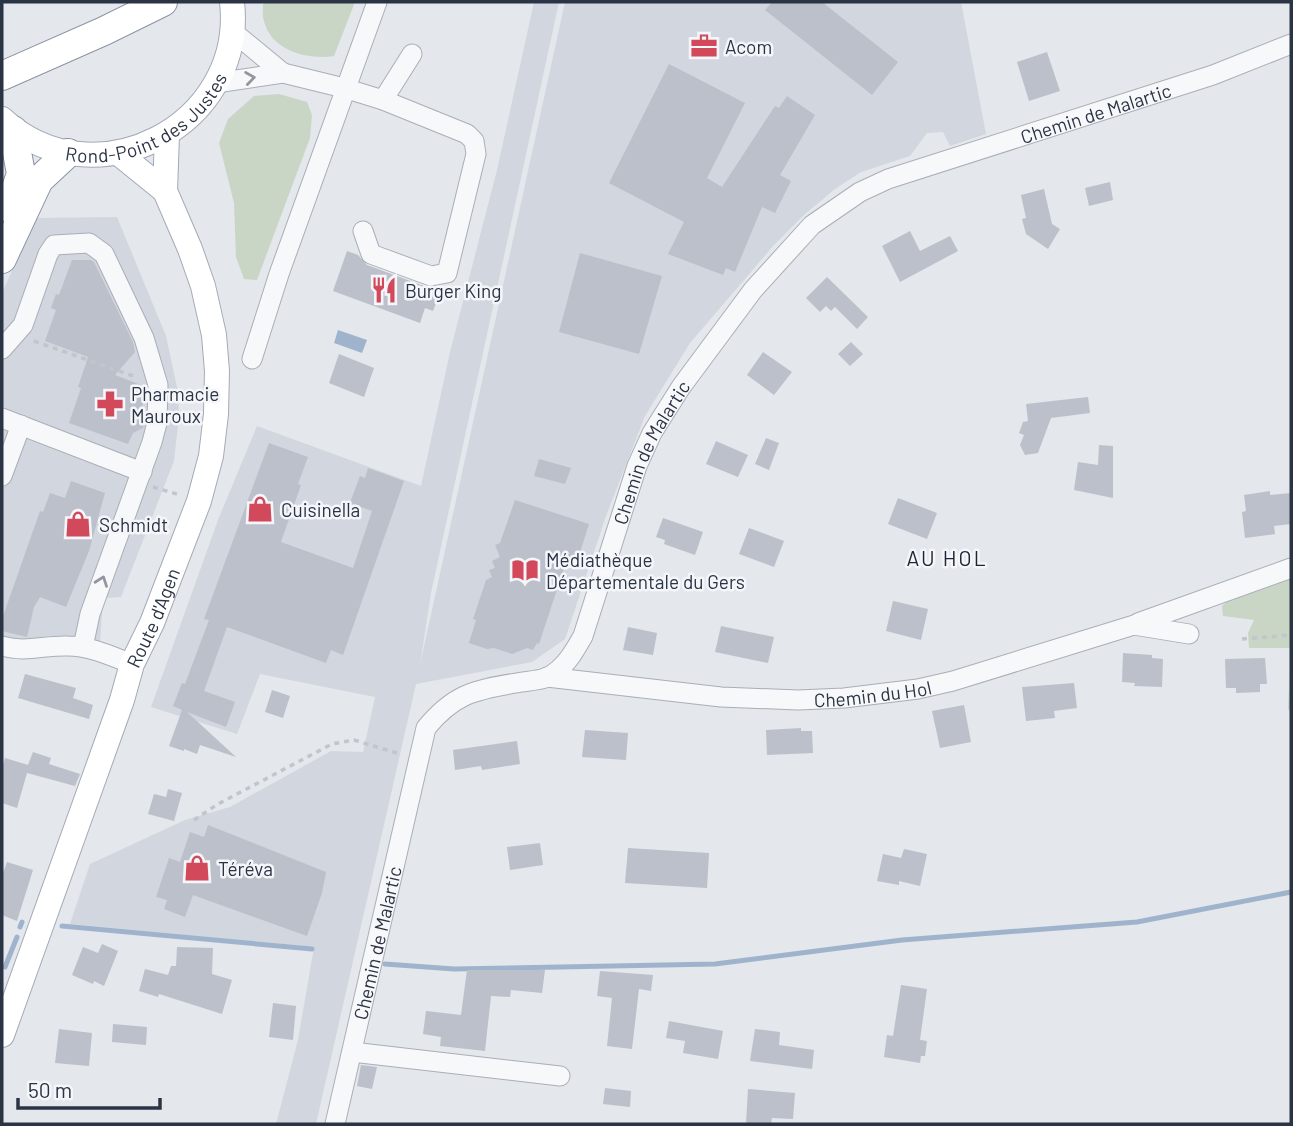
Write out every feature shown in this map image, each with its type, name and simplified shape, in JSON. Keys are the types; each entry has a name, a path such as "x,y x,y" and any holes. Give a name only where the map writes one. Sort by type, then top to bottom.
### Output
{"highway":[{"path":"3,75 163,2"},
{"path":"2,225 21,174 7,125"},
{"path":"2,259 39,180 68,153"}],"main road":[{"name":"Rond-Point des Justes","path":"7,125 38,144 68,153 96,155 118,153 146,145 167,135 197,111 216,83 228,54 232,31 232,2"},
{"name":"Route d'Agen","path":"164,191 167,135"},
{"name":"Route d'Agen","path":"2,1035 122,700 132,664 152,623 199,501 211,456 217,371 214,335 203,286 164,191 118,153"}],"street":[{"path":"252,359 344,88 377,2"},
{"path":"232,31 283,73"},
{"name":"Chemin de Malartic","path":"335,1124 426,728 440,711 459,698 480,689 547,677 570,659 583,636 637,467 663,413 753,290 812,225 860,192 888,179 1213,75 1291,44"},
{"path":"383,100 412,54"},
{"path":"216,83 283,73 383,100 467,134 474,141 477,154 447,273 431,276 371,254 363,231"},
{"path":"2,349 23,325 48,254 54,245 89,243 104,254 144,338 158,385 157,423 90,614 83,646"},
{"path":"2,418 140,477"},
{"path":"2,476 21,425"},
{"path":"1134,625 1291,568"},
{"name":"Chemin du Hol","path":"547,677 721,697 798,700 844,698 918,689 953,681 1134,625 1189,634"},
{"path":"2,646 27,651 83,646 132,664"},
{"path":"352,1052 560,1076"}],"path":[{"path":"16,335 158,385"},
{"path":"140,477 199,501"},
{"path":"1242,639 1291,635"},
{"path":"194,820 218,804 332,744 354,740 371,743 419,760"}],"shaded area":[{"path":"534,2 559,2 431,593 420,665 565,2 961,2 986,134 950,146 943,132 927,133 910,156 861,172 835,189 774,245 690,343 645,416 606,516 565,639 532,662 416,684 316,1124 276,1124 298,1040 314,947 70,924 90,864 185,820 230,807 331,751 363,752 375,697 260,674 237,734 151,707 218,520 257,426 421,486 450,352 497,170"},
{"path":"117,217 166,336 178,392 179,416 174,461 121,597 103,598 100,643 75,636 32,644 2,637 2,293 36,218"}],"green space":[{"path":"355,2 334,56 324,57 302,55 274,40 263,19 263,4"},
{"path":"279,94 307,102 312,115 310,138 257,280 244,279 236,257 234,203 219,143 228,119 254,96"},
{"path":"1291,577 1291,648 1249,648 1248,633 1254,620 1223,616 1222,606 1231,598"},
{"path":"1291,648 1291,712 1288,709"}],"water":[{"path":"338,330 367,340 362,353 334,343"}],"building":[{"path":"772,2 822,2 898,62 872,95 765,10"},
{"path":"1047,52 1060,91 1029,101 1017,62"},
{"path":"669,64 745,103 707,178 722,187 775,106 779,108 787,96 815,115 780,175 791,181 775,213 762,207 735,272 726,268 723,275 668,254 684,222 609,183"},
{"path":"1110,182 1113,200 1089,206 1085,188"},
{"path":"1044,189 1052,224 1060,229 1048,249 1026,234 1022,219 1026,218 1021,195"},
{"path":"910,231 920,251 950,236 958,251 900,282 882,246"},
{"name":"Burger King","path":"347,251 358,255 367,265 440,292 433,311 425,308 420,323 333,291"},
{"path":"580,253 662,276 639,354 559,332"},
{"path":"72,260 94,262 133,342 135,352 115,375 146,387 140,412 145,422 143,428 133,433 128,444 69,423 88,357 45,341 56,310 51,308 56,294 59,295"},
{"path":"827,277 868,317 857,329 835,307 831,311 826,306 820,312 806,298"},
{"path":"851,342 863,354 850,366 838,354"},
{"path":"763,352 792,372 774,395 747,375"},
{"path":"339,354 374,368 364,397 329,383"},
{"path":"1088,397 1090,413 1051,418 1038,453 1025,455 1020,445 1024,435 1019,433 1023,422 1028,421 1026,404"},
{"path":"766,438 779,443 769,470 755,464"},
{"path":"716,441 748,455 738,477 706,464"},
{"path":"269,443 308,457 281,542 353,568 372,511 350,503 360,476 365,478 368,468 404,481 343,655 331,650 326,663 227,627 204,691 235,702 226,727 187,712 236,757 200,745 197,754 184,751 169,746 182,710 173,706 182,683 185,684 209,620 204,619"},
{"path":"1099,445 1113,446 1113,498 1074,490 1078,462 1098,465"},
{"path":"539,459 571,468 565,484 534,476"},
{"path":"71,481 105,493 89,551 66,607 40,597 34,607 27,637 2,631 2,619 40,511 43,512 50,493 65,498"},
{"path":"1270,491 1270,495 1291,493 1291,524 1274,526 1275,534 1245,538 1242,512 1246,511 1244,495"},
{"path":"898,498 937,513 927,539 888,524"},
{"path":"515,500 589,524 575,568 565,565 539,644 537,643 533,650 527,648 512,654 469,643 476,620 473,619 486,580 492,577 489,570 495,568 492,561 500,557 495,545 500,543"},
{"path":"663,518 703,532 695,555 664,544 665,540 656,537"},
{"path":"749,528 784,541 774,567 739,554"},
{"path":"893,601 928,609 921,640 886,631"},
{"path":"721,626 774,637 768,663 715,652"},
{"path":"628,627 657,633 653,655 623,650"},
{"path":"1123,653 1152,655 1152,658 1163,659 1162,687 1134,686 1135,683 1122,682"},
{"path":"1265,658 1267,684 1260,684 1260,692 1236,693 1236,688 1226,688 1225,659"},
{"path":"25,674 76,688 73,698 93,705 89,719 18,698"},
{"path":"1074,683 1077,708 1054,711 1055,718 1026,721 1022,687"},
{"path":"272,690 290,696 283,718 265,712"},
{"path":"964,705 971,742 940,748 932,711"},
{"path":"801,728 801,731 812,731 813,753 767,755 766,730"},
{"path":"585,730 628,733 626,760 582,757"},
{"path":"517,741 520,764 482,770 481,766 455,770 453,750"},
{"path":"33,752 51,758 49,764 80,774 75,786 27,773 17,808 2,803 2,769 5,758 28,765"},
{"path":"168,789 182,793 174,821 148,814 154,794 166,797"},
{"path":"208,825 326,872 322,893 307,936 193,895 185,917 164,909 167,900 156,897 169,858 180,862 190,832 204,837"},
{"path":"540,843 543,865 510,870 507,847"},
{"path":"628,848 709,853 707,888 625,883"},
{"path":"904,849 927,854 920,886 899,881 899,885 877,881 883,854 901,858"},
{"path":"7,862 33,870 17,921 2,915 2,876"},
{"path":"102,944 118,951 104,986 72,975 83,947 98,953"},
{"path":"177,947 213,948 212,974 232,980 222,1014 159,994 158,997 139,991 145,969 168,975 171,966 176,966"},
{"path":"467,970 545,970 542,993 511,990 510,997 491,996 485,1051 440,1046 441,1037 423,1034 426,1011 461,1015"},
{"path":"600,971 653,975 651,991 639,989 632,1049 607,1046 612,998 597,996"},
{"path":"901,985 927,989 920,1040 927,1041 925,1056 921,1056 920,1063 884,1057 887,1035 893,1036"},
{"path":"273,1003 296,1006 293,1040 269,1037"},
{"path":"669,1021 723,1031 718,1059 683,1053 685,1041 666,1038"},
{"path":"113,1024 147,1027 146,1045 112,1042"},
{"path":"59,1029 92,1033 89,1066 55,1063"},
{"path":"755,1029 780,1032 779,1045 814,1050 812,1069 750,1061"},
{"path":"361,1065 377,1067 372,1089 357,1086"},
{"path":"605,1088 631,1091 630,1107 603,1104"},
{"path":"748,1089 795,1093 793,1119 772,1118 771,1124 746,1124"}],"waterway":[{"path":"385,964 454,969 715,964 902,940 1137,922 1291,892"},
{"path":"20,927 22,922"},
{"path":"62,926 312,949"},
{"path":"5,967 17,937"}],"place":[{"name":"Acom","path":"704,46"},
{"name":"Burger King","path":"384,290"},
{"name":"Pharmacie Mauroux","path":"110,404"},
{"name":"Cuisinella","path":"260,509"},
{"name":"Schmidt","path":"78,524"},
{"name":"Médiathèque Départementale du Gers","path":"525,570"},
{"name":"Téréva","path":"197,868"}],"district":[{"name":"AU HOL","path":"947,557"}]}
